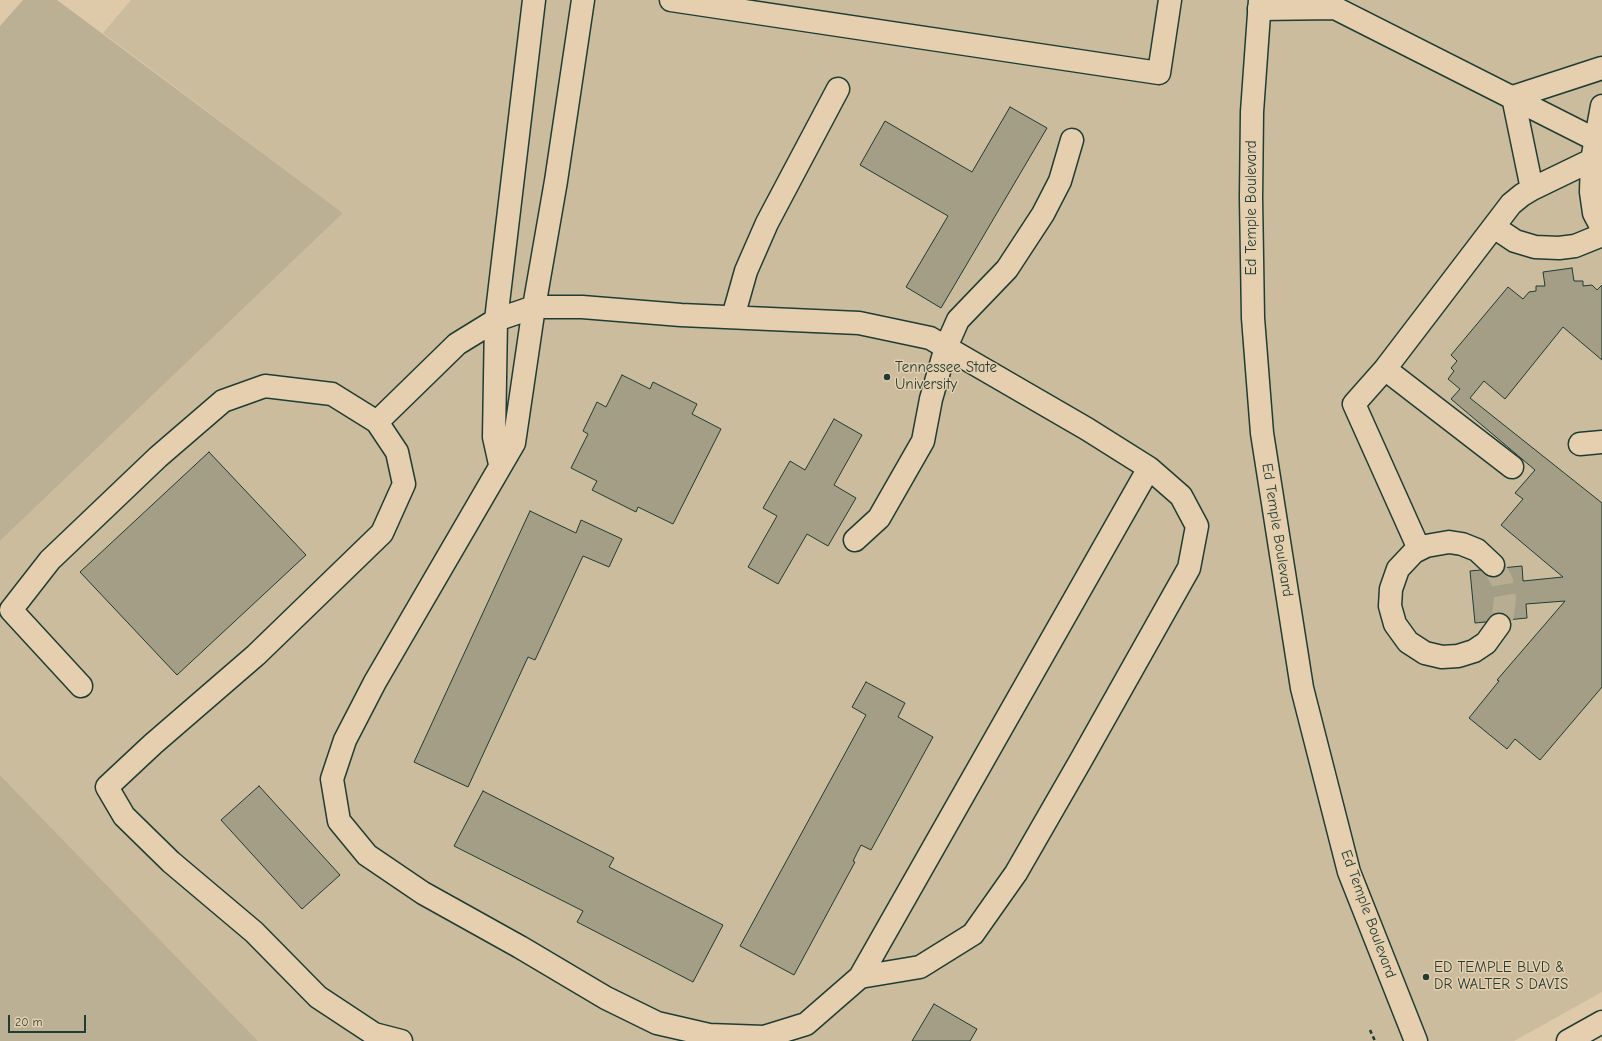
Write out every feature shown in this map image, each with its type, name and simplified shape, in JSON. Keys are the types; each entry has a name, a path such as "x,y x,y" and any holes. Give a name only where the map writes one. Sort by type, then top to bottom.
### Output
{"main road":[{"path":"500,464 494,437 496,320 534,0"},
{"path":"583,0 514,443 500,464 375,682 345,740 332,779 339,821 367,855 423,893 520,946 606,998 657,1022 719,1038 764,1037 806,1024 860,977 1149,468"},
{"path":"671,0 1159,73 1170,0"},
{"path":"1260,4 1337,4 1513,97 1594,150"},
{"name":"Ed Temple Boulevard","path":"1260,4 1252,112 1251,198 1253,318 1262,433 1302,688 1349,872 1416,1041"},
{"path":"1513,97 1602,68"},
{"path":"733,317 746,271 767,223 838,90"},
{"path":"1513,97 1532,189"},
{"path":"1602,106 1594,150 1592,202 1597,220 1602,228"},
{"path":"855,540 879,518 923,441 931,399 946,347 958,320 1007,269 1043,214 1060,181 1072,140"},
{"path":"1419,549 1354,404 1385,369 1511,204 1522,195 1594,150"},
{"path":"1494,227 1515,240 1535,248 1575,246 1602,235"},
{"path":"377,422 457,344 496,320 534,307 582,307 681,315 859,323 930,338 1087,429 1149,468 1181,496 1197,526 1189,568 1016,873 973,934 920,967 860,977"},
{"path":"1385,369 1512,467"},
{"path":"81,686 11,610 50,560 158,457 222,401 265,386 332,394 377,422 397,452 404,484 382,533 256,655 153,744 107,787 124,816 171,862 254,932 318,997 374,1034 401,1041"},
{"path":"1580,444 1602,442"},
{"path":"1493,565 1477,550 1456,542 1433,544 1419,549 1407,558 1398,569 1391,589 1390,606 1393,618 1408,642 1431,655 1446,657 1458,656 1480,648 1499,625"},
{"path":"1568,1041 1602,1022"}],"path":[{"path":"1370,1030 1375,1041"}],"shaded area":[{"path":"23,0 57,0 343,213 0,541 0,26"},
{"name":"Tennessee State University","path":"131,0 1602,0 1602,992 1514,1041 258,1041 0,775 0,541 343,213 103,33"},
{"path":"0,775 258,1041 0,1041"}],"building":[{"path":"1010,107 1047,128 941,308 906,287 948,216 860,165 885,121 972,172"},
{"path":"1572,268 1574,281 1583,281 1583,286 1592,285 1597,290 1602,285 1602,360 1563,327 1505,399 1484,381 1470,398 1602,503 1602,687 1540,760 1515,739 1507,749 1469,718 1499,681 1497,680 1565,601 1526,604 1527,618 1475,623 1470,571 1522,566 1523,581 1563,577 1501,525 1523,499 1515,493 1535,470 1451,399 1460,389 1448,379 1454,371 1451,368 1457,361 1451,355 1508,287 1523,299 1529,292 1536,291 1536,286 1545,286 1543,272"},
{"path":"622,375 650,389 653,382 697,404 692,414 721,429 673,524 638,507 636,512 592,490 597,481 571,468 588,434 583,431 597,402 606,407"},
{"path":"834,419 862,435 834,485 856,498 828,546 807,534 778,584 748,567 777,516 763,508 790,461 805,470"},
{"path":"209,452 306,555 177,675 80,572"},
{"path":"530,511 576,533 581,520 622,539 609,567 583,556 535,660 528,657 468,787 414,762"},
{"path":"866,682 905,703 898,717 933,737 871,850 861,845 853,861 855,862 794,975 740,946 866,715 852,707"},
{"path":"259,786 340,875 302,909 221,820"},
{"path":"483,791 614,858 609,867 723,925 693,982 577,922 583,911 454,846"},
{"path":"934,1004 977,1029 970,1041 912,1041"}],"tunnel":[{"path":"1493,565 1502,581 1505,598 1503,615 1499,625"}],"place":[{"name":"Tennessee State University","path":"887,377"},
{"name":"ED TEMPLE BLVD & DR WALTER S DAVIS","path":"1426,977"}]}
